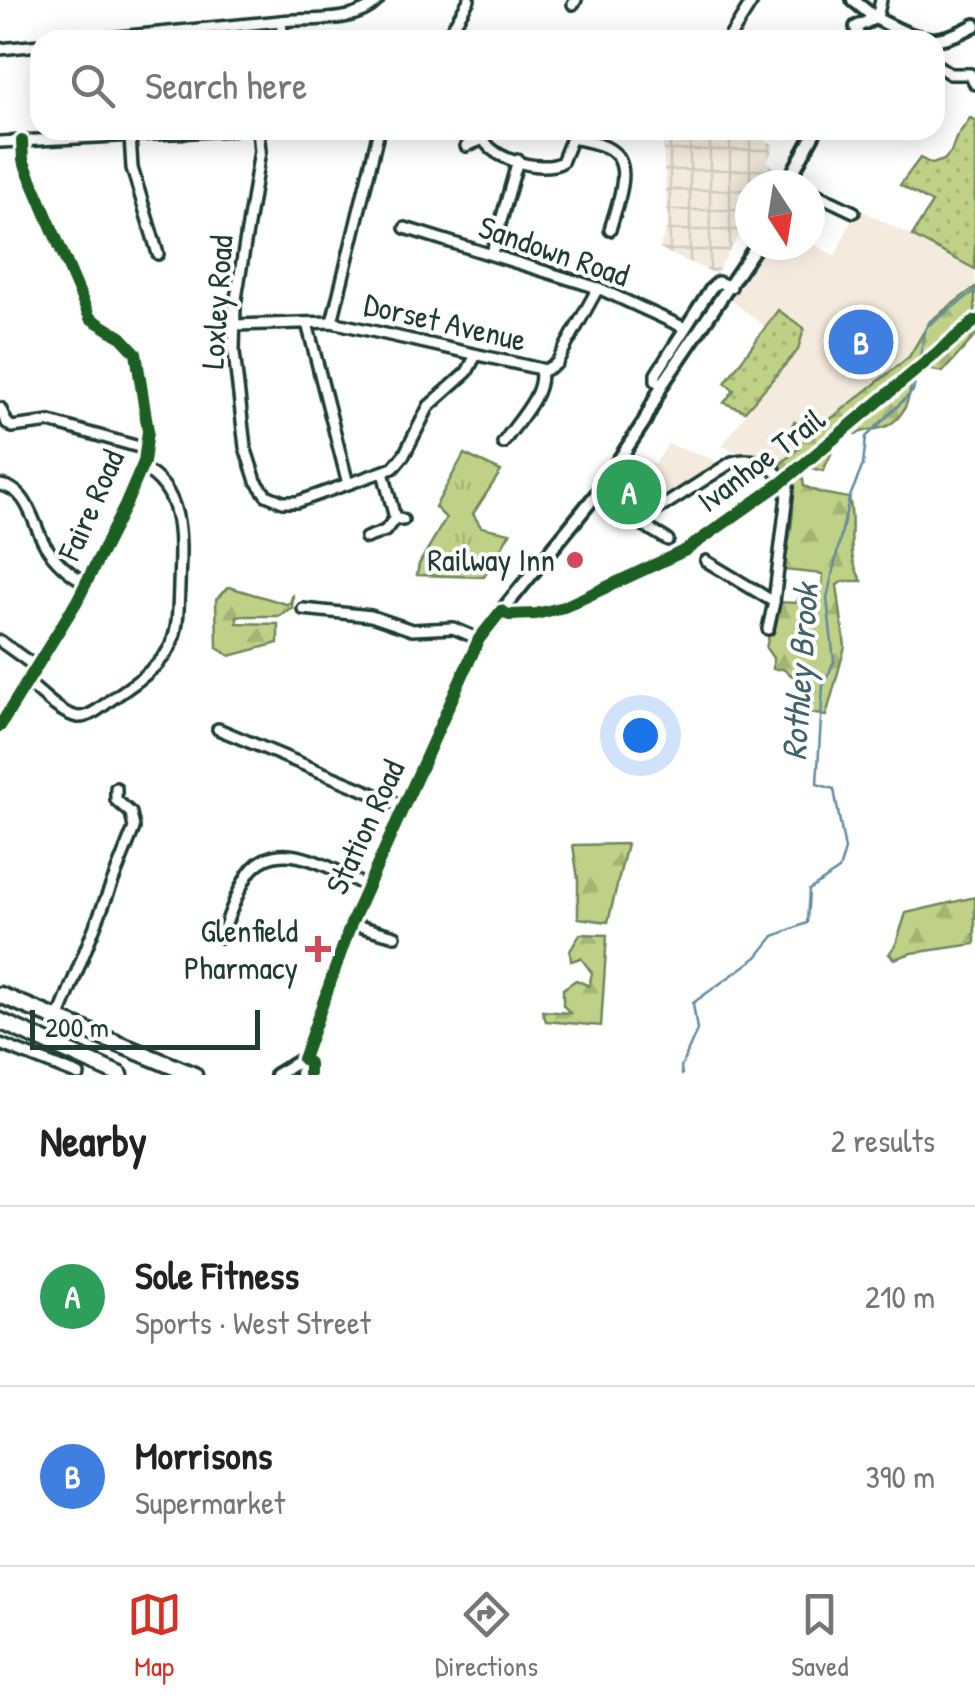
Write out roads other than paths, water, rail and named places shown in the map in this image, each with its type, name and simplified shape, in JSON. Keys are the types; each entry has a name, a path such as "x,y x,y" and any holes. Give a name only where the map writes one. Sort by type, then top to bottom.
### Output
{"highway":[{"path":"0,995 194,1075"},
{"path":"0,1020 120,1075"}],"street":[{"path":"190,30 352,15 366,11 378,0"},
{"path":"450,30 468,0"},
{"path":"734,30 752,0"},
{"path":"876,18 880,0"},
{"path":"854,2 898,30"},
{"path":"854,2 858,30"},
{"path":"853,30 876,18"},
{"path":"281,21 282,30"},
{"path":"945,41 975,25"},
{"path":"945,38 952,37"},
{"path":"0,49 30,46"},
{"path":"945,71 974,76"},
{"path":"0,142 44,140"},
{"path":"130,140 132,168 158,254"},
{"name":"Loxley Road","path":"259,140 234,325 240,417 259,487 272,498 290,502 384,472"},
{"path":"332,322 377,140"},
{"path":"464,146 474,140"},
{"path":"485,140 492,152 555,166 562,162 571,140"},
{"path":"588,140 610,149 621,165 623,176 610,230"},
{"path":"797,170 811,140"},
{"name":"Faire Road","path":"0,726 86,583 142,468 148,432 136,353 121,337 90,318 24,160 22,141"},
{"path":"492,254 518,160"},
{"path":"825,198 854,212"},
{"name":"Sandown Road","path":"404,228 598,288 685,328"},
{"name":"Station Road","path":"302,1075 303,1059 351,924 479,639 594,496 644,422 662,385 748,260"},
{"name":"Station Road","path":"662,385 656,381 656,374 714,284 722,282 731,287"},
{"name":"Dorset Avenue","path":"234,325 332,322 540,370 556,364 598,288"},
{"path":"307,323 348,484"},
{"path":"366,538 399,519 384,472 399,462 429,406 467,372 476,355"},
{"path":"503,443 538,390 540,370"},
{"path":"0,408 12,427 50,422 146,449"},
{"path":"638,522 732,462 744,458 774,468 788,487 768,629"},
{"path":"28,682 50,702 77,717 87,716 124,692 168,651 176,633 182,538 178,516 160,483 142,468"},
{"path":"0,485 21,494 47,548 74,577 86,583"},
{"path":"594,496 668,540"},
{"path":"706,561 774,602"},
{"path":"303,609 371,616 412,630 431,626 453,628 479,639"},
{"path":"0,641 36,668"},
{"path":"218,728 406,807"},
{"path":"58,1019 134,828 131,813 116,800 116,788"},
{"path":"221,937 248,875 262,858 285,854 309,858 368,887"},
{"path":"351,924 395,936"},
{"path":"0,1044 79,1075"},
{"path":"276,1075 303,1059"}],"waterway":[{"name":"Rothley Brook","path":"682,1075 681,1067 697,1030 693,1003 757,957 774,936 807,923 809,890 839,870 845,850 834,789 817,784 823,686 834,662 827,598 849,499 863,465 866,437 913,391 926,327 975,291"}],"place":[{"name":"Morrisons","path":"861,342"},
{"name":"Sole Fitness","path":"629,492"},
{"name":"Railway Inn","path":"575,560"},
{"name":"Glenfield Pharmacy","path":"318,949"}]}
